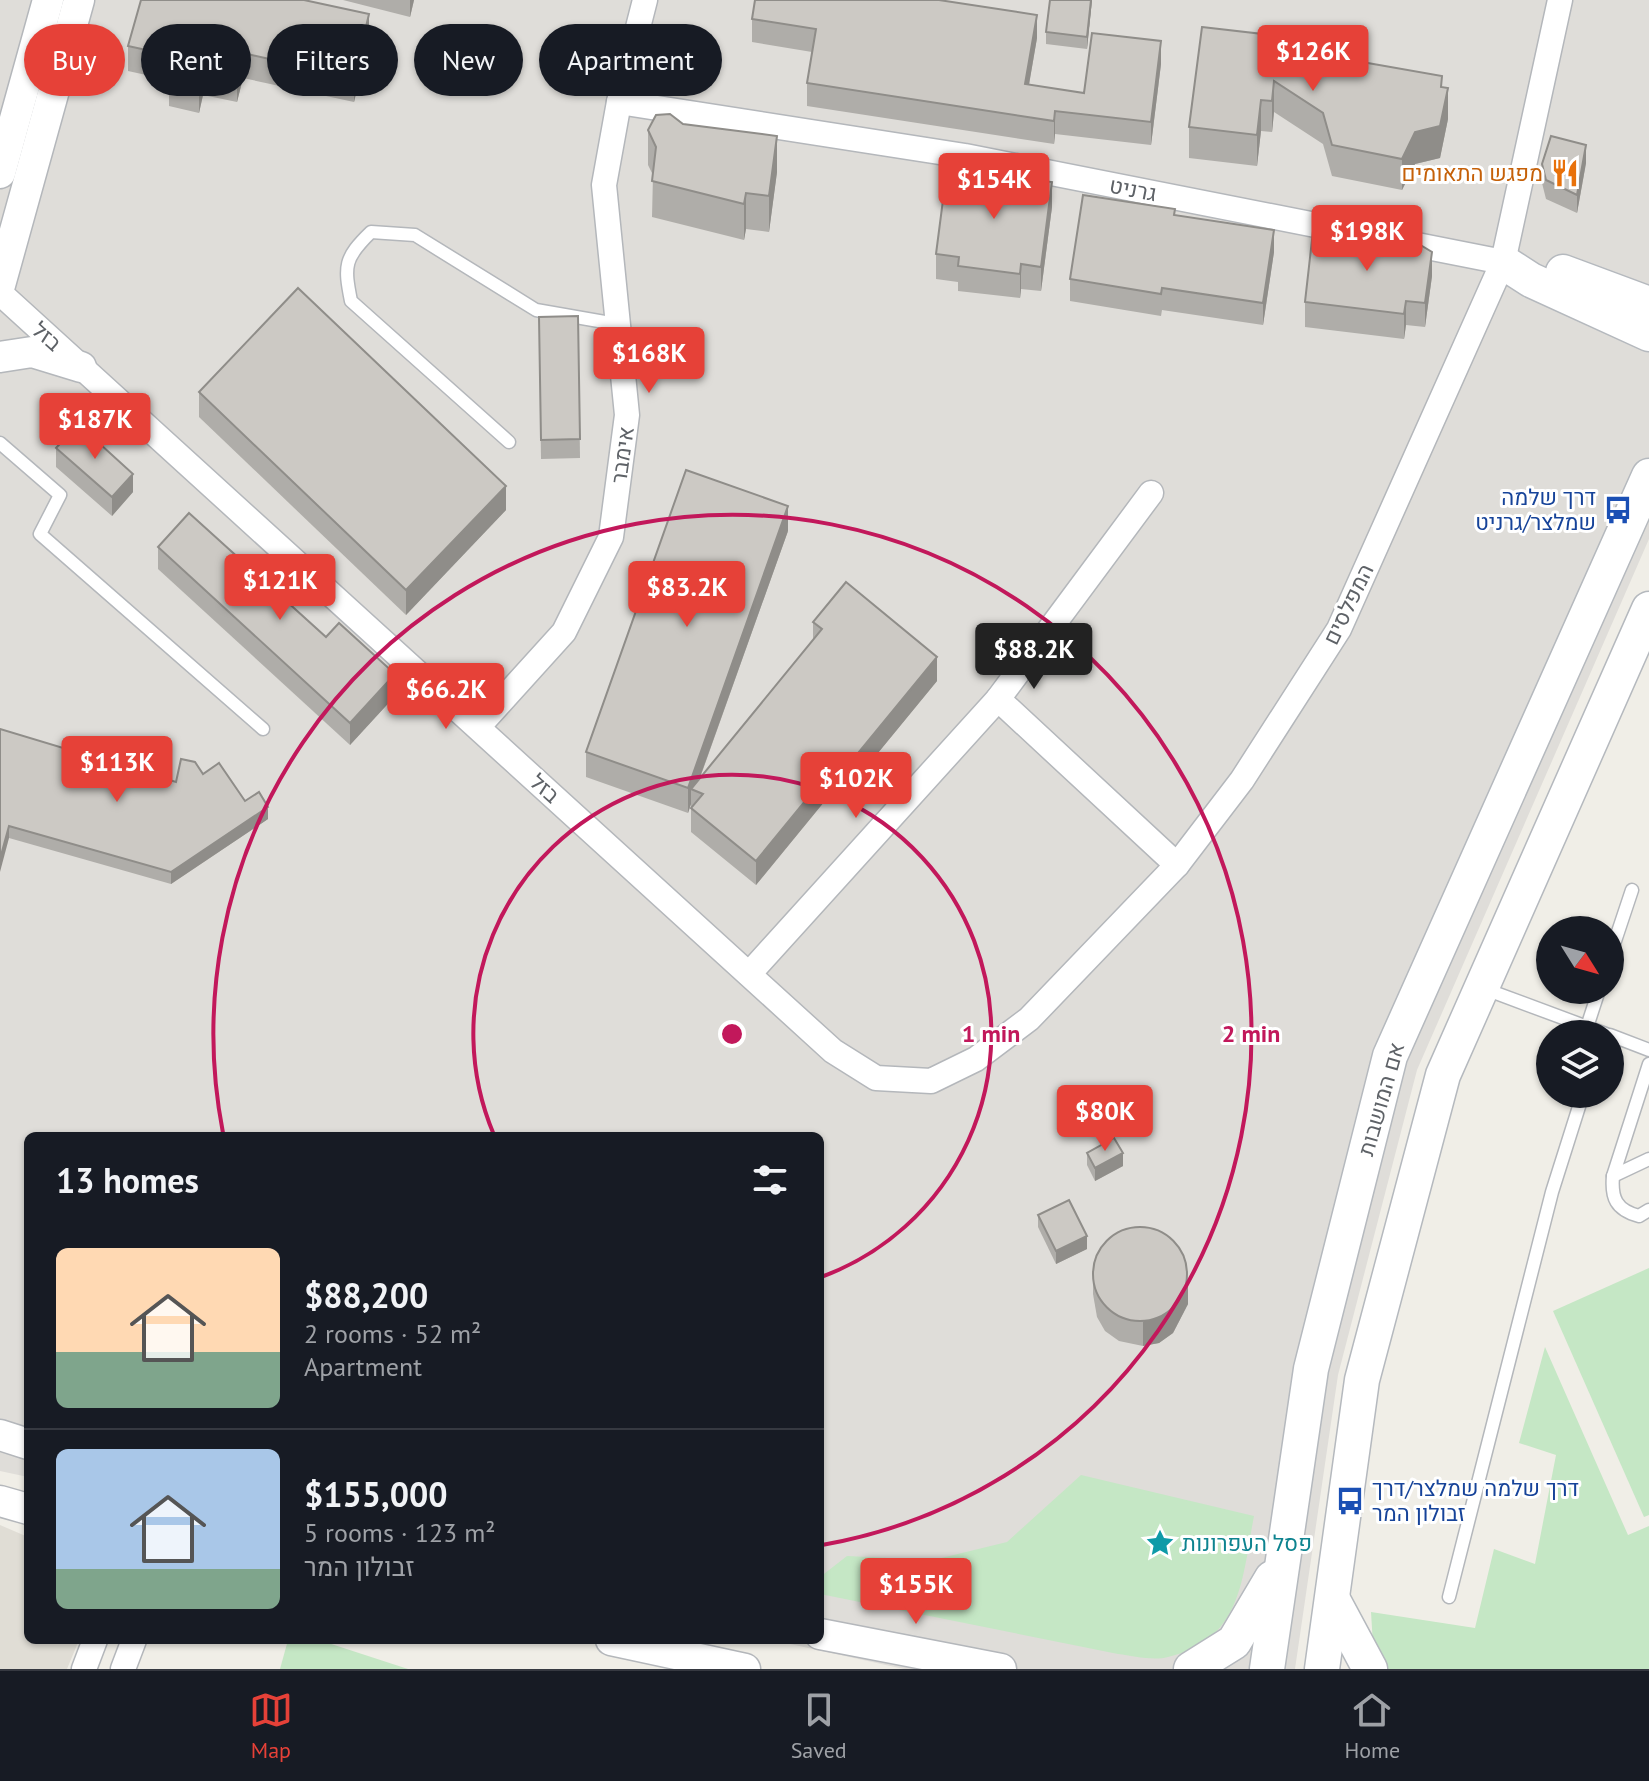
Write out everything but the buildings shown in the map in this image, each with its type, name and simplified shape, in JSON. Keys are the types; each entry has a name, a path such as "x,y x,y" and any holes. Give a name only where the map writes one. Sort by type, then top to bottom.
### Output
{"main road":[{"path":"1503,262 1543,264 1649,304"},
{"path":"1503,262 1531,280 1649,334"},
{"name":"אם המושבות","path":"1267,1669 1311,1369 1390,1056 1649,476"},
{"path":"1322,1669 1362,1380 1443,1075 1479,987 1649,609"},
{"path":"1191,1669 1234,1642 1281,1564"},
{"path":"1333,1600 1370,1669"}],"street":[{"path":"0,173 48,0"},
{"path":"0,285 79,0"},
{"name":"אימבר","path":"478,727 564,632 611,537 627,415 604,185 619,102 645,0"},
{"name":"המפלסים","path":"931,1081 976,1059 1029,1019 1177,865 1242,780 1339,629 1503,262 1560,0"},
{"name":"גרניט","path":"619,102 965,156 1503,262"},
{"name":"בזל","path":"0,293 833,1051 876,1078 931,1081"},
{"path":"0,357 32,352 81,367"},
{"path":"749,974 998,699 1151,493"},
{"path":"998,699 1177,865"},
{"path":"0,1435 24,1443"},
{"path":"0,1501 24,1508"},
{"path":"824,1635 1001,1669"},
{"path":"84,1669 93,1644"},
{"path":"123,1669 132,1644"},
{"path":"629,1644 745,1669"}],"lane":[{"path":"509,442 351,301 345,269 353,249 371,232 415,235 536,310 616,324"},
{"path":"0,443 60,495 40,534 263,729"},
{"path":"1623,916 1632,890"},
{"path":"1479,987 1568,1020"},
{"path":"1624,1041 1649,1050"},
{"path":"1649,1064 1613,1176 1616,1205 1639,1216 1649,1210"},
{"path":"1449,1597 1552,1192 1579,1108"},
{"path":"1613,1176 1649,1159"}],"shaded area":[{"path":"0,0 1649,0 1649,539 1417,1070 1338,1375 1295,1669 904,1669 790,1644 824,1644 824,1132 24,1132 24,1476 0,1471"},
{"path":"0,1525 24,1535 24,1644 77,1644 67,1669 0,1669"}],"green space":[{"path":"1649,1268 1649,1515 1644,1517 1553,1311"},
{"path":"1545,1347 1628,1535 1649,1526 1649,1669 1386,1669 1374,1661 1371,1612 1475,1628 1494,1549 1535,1564 1556,1455 1519,1443"},
{"path":"1081,1475 1254,1516 1241,1584 1225,1622 1211,1637 1192,1649 1168,1657 1143,1658 1118,1654 824,1595 824,1574 847,1556 933,1560 1007,1542"},
{"path":"287,1644 331,1644 408,1669 280,1669"}],"place":[{"name":"מפגש התאומים","path":"1565,173"},
{"name":"דרך שלמה שמלצר/גרניט","path":"1618,510"},
{"name":"דרך שלמה שמלצר/דרך זבולון המר","path":"1350,1501"},
{"name":"פסל העפרונות","path":"1160,1543"}]}
